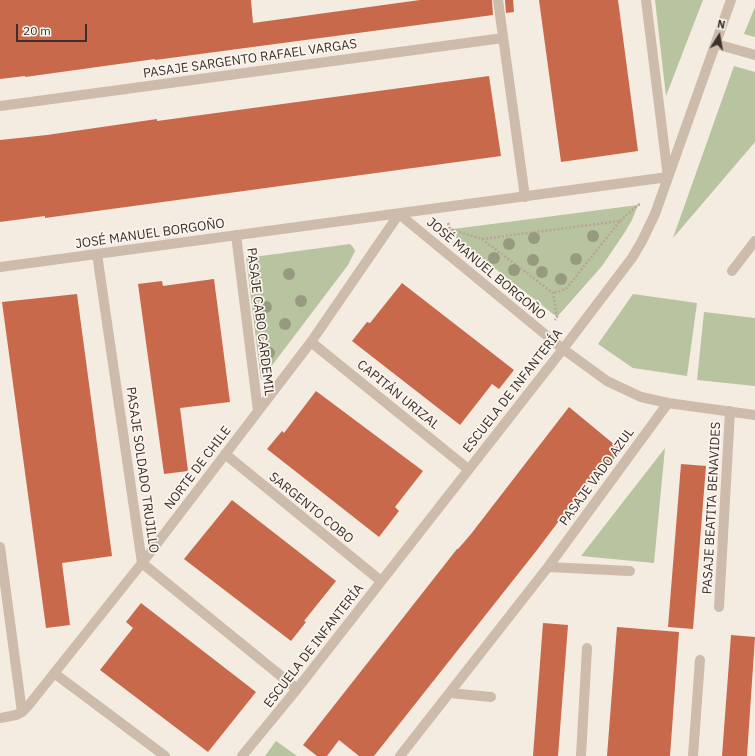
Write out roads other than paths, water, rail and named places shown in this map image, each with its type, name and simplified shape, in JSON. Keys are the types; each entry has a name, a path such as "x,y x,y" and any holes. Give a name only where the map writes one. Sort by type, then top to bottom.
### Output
{"street":[{"path":"498,0 525,197"},
{"path":"646,0 668,177"},
{"name":"ESCUELA DE INFANTERÍA","path":"242,756 297,689 563,349 632,258 655,214 731,0"},
{"name":"PASAJE SARGENTO RAFAEL VARGAS","path":"0,106 503,38"},
{"path":"716,44 755,55"},
{"name":"JOSÉ MANUEL BORGOÑO","path":"0,267 668,177"},
{"name":"JOSÉ MANUEL BORGOÑO","path":"399,214 563,349 607,381 641,397 668,403 755,415"},
{"name":"NORTE DE CHILE","path":"22,712 142,563 311,342 399,214"},
{"name":"PASAJE CABO CARDEMIL","path":"236,235 258,411"},
{"path":"732,271 755,241"},
{"name":"PASAJE SOLDADO TRUJILLO","path":"96,254 142,563 297,689"},
{"name":"CAPITÁN URIZAL","path":"311,342 468,469"},
{"name":"PASAJE VADO AZUL","path":"400,756 548,567 668,403"},
{"name":"PASAJE BEATITA BENAVIDES","path":"719,607 730,411"},
{"name":"SARGENTO COBO","path":"225,454 381,581"},
{"path":"0,547 22,712 16,715 0,718"},
{"path":"548,567 630,571"},
{"path":"581,756 587,648"},
{"path":"693,756 700,660"},
{"path":"54,673 165,756"},
{"path":"450,693 491,697"}]}
